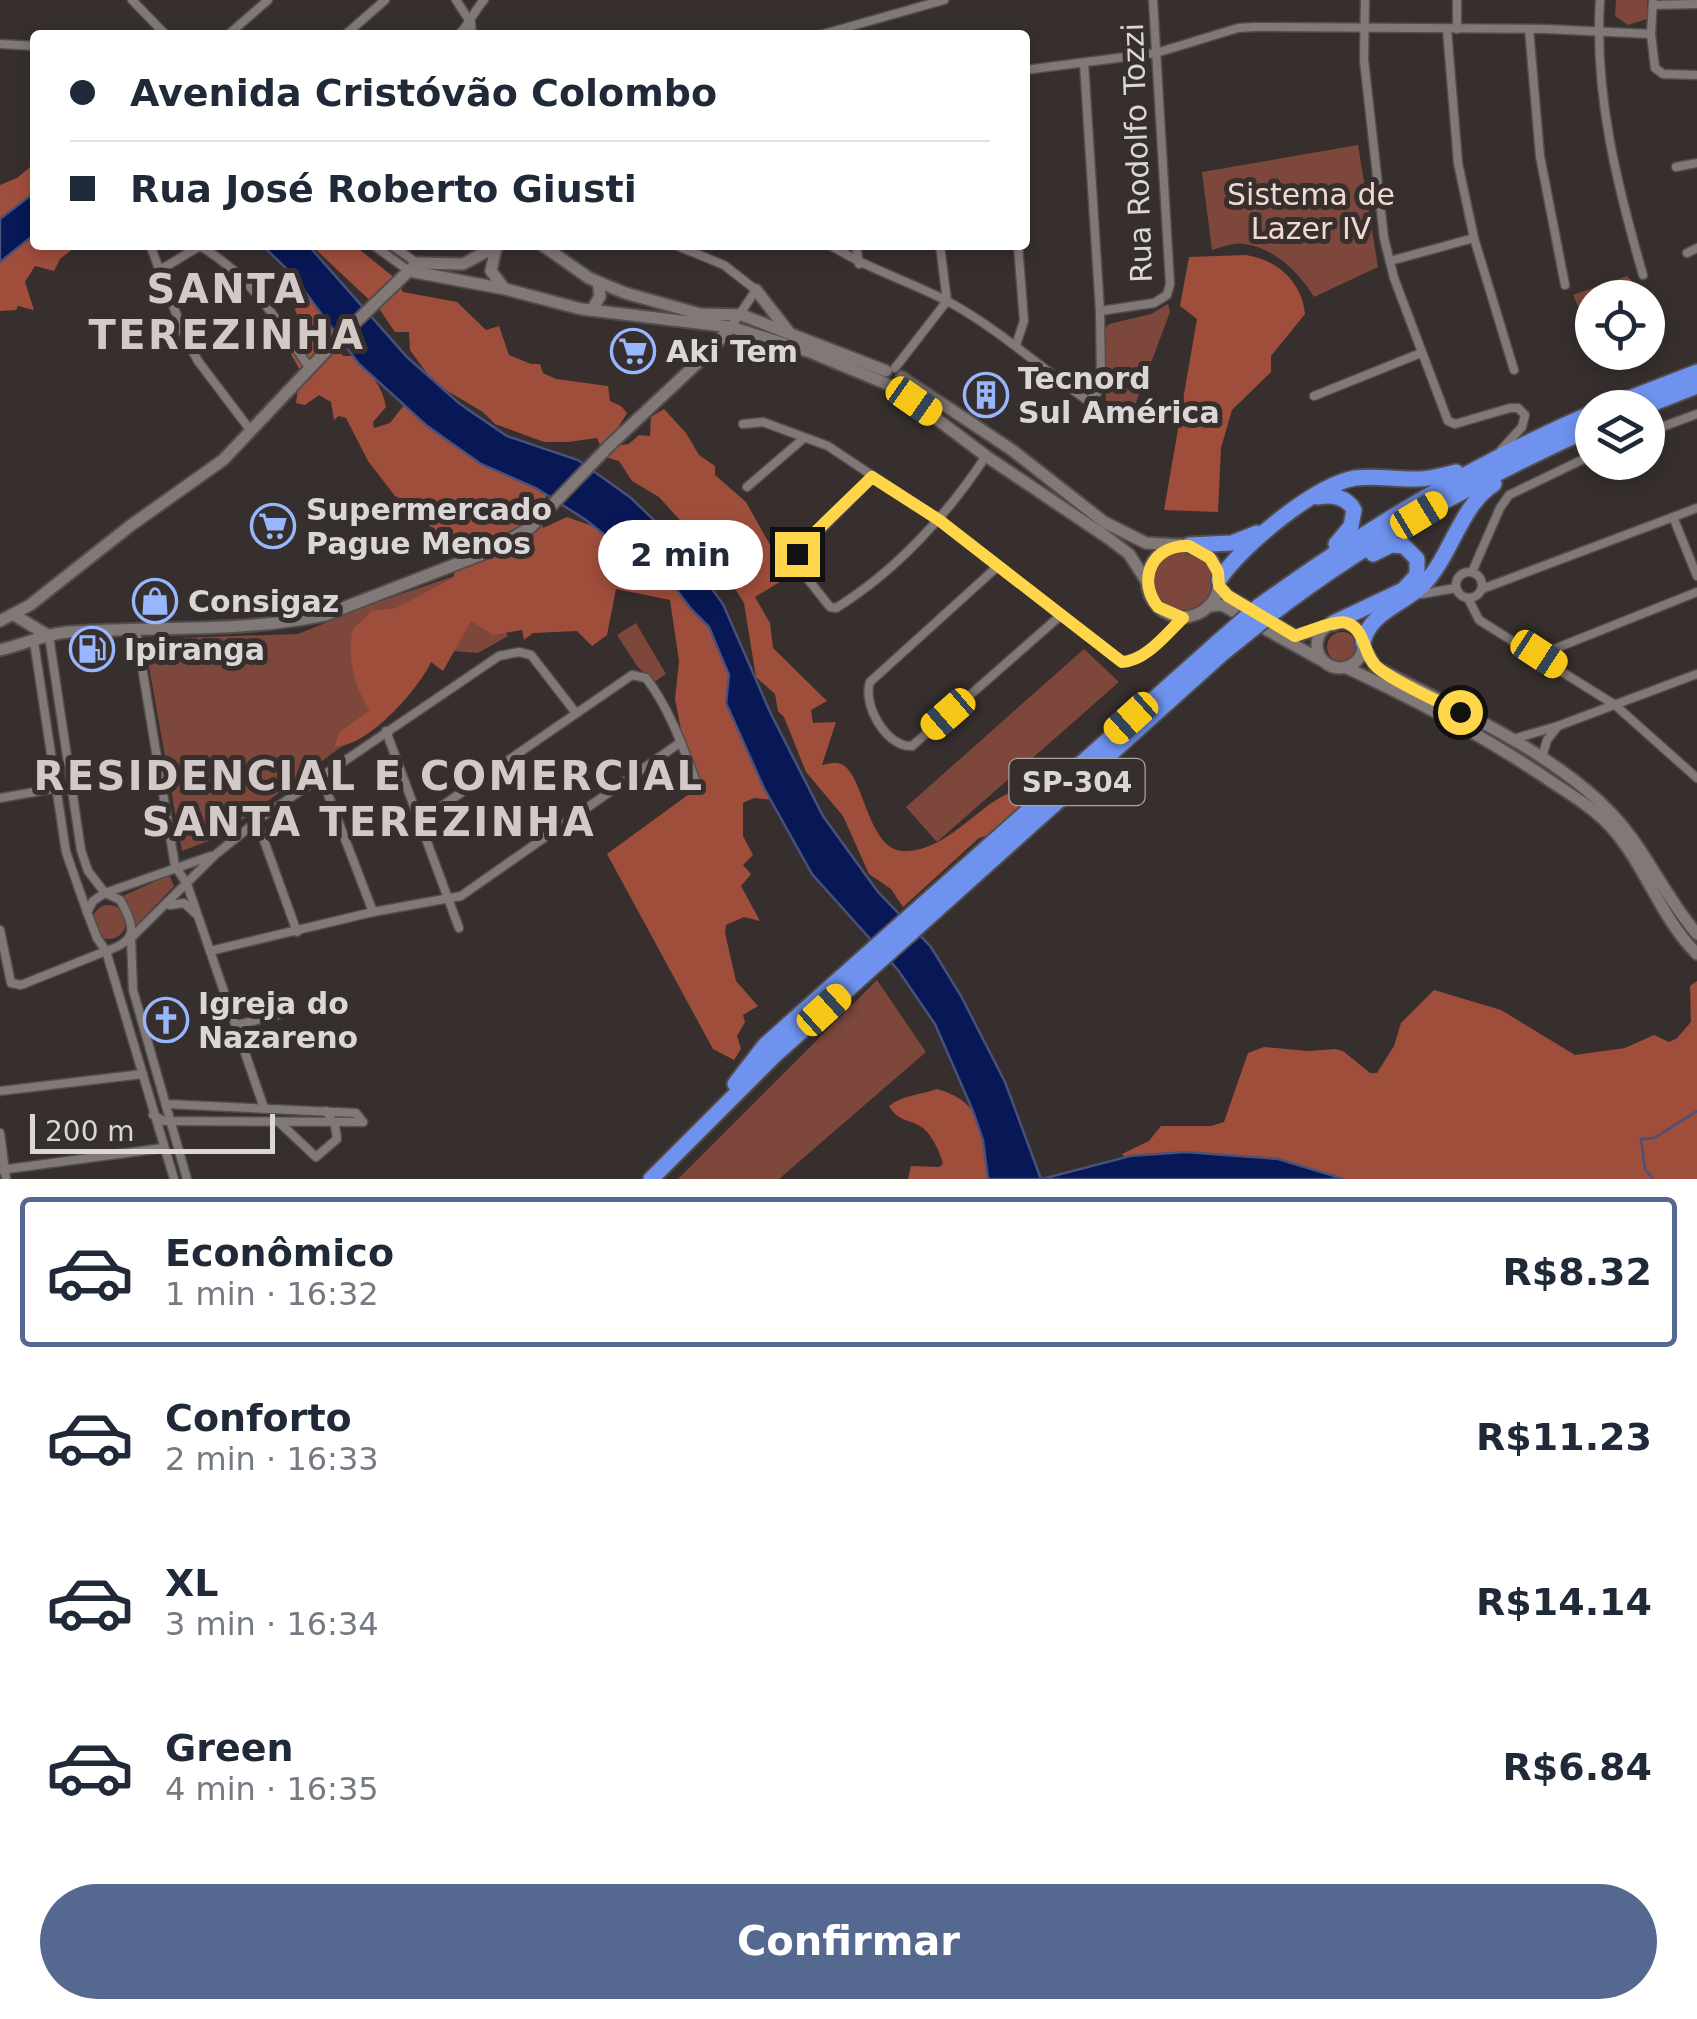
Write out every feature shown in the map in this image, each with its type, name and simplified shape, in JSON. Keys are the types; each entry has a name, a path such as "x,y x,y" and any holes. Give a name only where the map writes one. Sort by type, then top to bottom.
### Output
{"highway":[{"path":"1650,390 1697,372"},
{"path":"1665,399 1697,386"},
{"name":"SP-304","path":"1266,613 1282,589 1340,548 1474,467 1575,420"},
{"name":"SP-304","path":"651,1179 870,960 1217,651 1266,613 1370,544 1443,501 1575,435"},
{"path":"1363,644 1367,628 1374,620 1422,586 1447,555 1481,492 1575,438"},
{"path":"1219,583 1237,557 1275,526 1309,500 1350,479 1421,480 1474,467"},
{"path":"1282,589 1338,542 1354,520 1352,507 1340,498 1309,500"},
{"path":"1185,545 1232,542 1275,526"},
{"path":"1266,613 1386,547 1400,545 1412,552 1419,567 1412,583 1329,626"}],"street":[{"path":"132,0 161,30"},
{"path":"234,30 268,0"},
{"path":"350,30 384,0"},
{"path":"456,0 471,23"},
{"path":"472,30 474,11 484,0"},
{"path":"839,30 944,0"},
{"name":"Rua Rodolfo Tozzi","path":"1100,311 1159,301 1170,284 1153,0"},
{"path":"1365,0 1364,60 1380,213 1390,261 1442,411 1450,422 1455,424 1510,408 1522,411 1522,428 1490,460"},
{"path":"1457,0 1452,29 1458,163 1474,238 1514,370"},
{"path":"1600,0 1598,60 1613,160 1643,274"},
{"path":"1697,4 1653,2 1651,34 1655,68 1664,74 1697,75"},
{"path":"463,30 471,23"},
{"path":"1030,69 1156,52 1238,28 1651,34"},
{"path":"1529,30 1540,156 1566,285"},
{"path":"0,44 30,46"},
{"path":"1084,63 1101,380 1088,401"},
{"path":"1676,167 1697,163"},
{"path":"1390,261 1474,238"},
{"path":"1687,253 1697,248"},
{"path":"152,250 185,338 251,431"},
{"path":"160,270 191,250"},
{"path":"207,250 231,265 255,290 310,368"},
{"path":"382,250 413,267 592,310 731,328 893,377 986,456 1128,554 1158,607 1183,618"},
{"path":"397,250 413,267"},
{"path":"0,620 14,615 223,460 329,348 413,267 464,264 490,250"},
{"path":"497,250 491,270 505,289"},
{"path":"550,250 598,282 636,297 713,315 742,315 893,377 1012,450 1104,522 1146,543 1185,545 1210,558 1228,596 1295,636 1329,626 1352,626 1376,667 1510,739 1577,783 1617,820 1697,934"},
{"path":"687,250 724,265 756,290 788,332"},
{"path":"838,250 859,264 947,301 1016,345 1121,423"},
{"path":"857,250 859,264"},
{"path":"893,377 947,301 941,250"},
{"path":"1016,345 1024,321 1018,250"},
{"path":"592,310 600,296 598,282"},
{"path":"0,650 64,632 274,626 325,615 490,551 531,527 610,445 708,354 742,315 756,290"},
{"path":"686,309 709,326 712,334 708,354"},
{"path":"1314,396 1421,352"},
{"path":"1665,426 1697,414"},
{"path":"743,424 763,422 828,446 939,520 1122,662 1131,662 1183,618 1209,606 1219,583"},
{"path":"747,487 804,437"},
{"path":"872,477 797,554 800,568 827,606 836,608 856,595 939,520 986,456"},
{"path":"1575,463 1509,495 1472,572 1460,576 1456,588 1460,595 1477,596 1482,589 1697,508"},
{"path":"1674,517 1697,576"},
{"path":"1147,582 1156,557 1185,545"},
{"path":"997,567 870,682 868,699 894,742 901,747 912,746 1060,616"},
{"path":"1472,572 1482,580 1482,589"},
{"path":"1396,606 1427,591 1456,588"},
{"path":"1539,654 1697,592"},
{"path":"1468,598 1479,620 1615,705 1697,778"},
{"path":"1209,606 1222,606 1332,667 1347,668 1447,717 1591,808 1624,842 1665,916 1697,954"},
{"path":"14,615 48,636 81,850 88,871 104,893 124,906 132,929 133,990 187,1179"},
{"path":"1324,662 1317,642 1329,626"},
{"path":"136,632 174,866 187,884 264,1108"},
{"path":"34,642 66,852 94,932 106,951 174,1179"},
{"path":"1347,668 1359,660 1363,644"},
{"path":"0,930 11,982 21,984 124,946 215,854 257,821 491,660 519,652 532,655 576,713"},
{"path":"1510,739 1558,726 1697,674"},
{"path":"420,821 628,677 643,676 656,693 698,787"},
{"path":"1542,760 1547,740 1558,726"},
{"path":"386,730 460,928"},
{"path":"210,951 373,912 461,896 681,742"},
{"path":"321,776 373,912"},
{"path":"0,798 56,788"},
{"path":"257,821 298,932"},
{"path":"87,912 104,893 215,854"},
{"path":"165,906 184,903 197,915"},
{"path":"237,1025 293,1011"},
{"path":"0,1092 142,1074"},
{"path":"154,1116 164,1121 364,1122 356,1113 166,1104"},
{"path":"281,1124 316,1157 337,1139 326,1112"},
{"path":"0,1133 3,1173 163,1148"}],"green space":[{"path":"1616,0 1647,0 1647,19 1628,25 1615,16"},
{"name":"Sistema de Lazer IV","path":"1358,145 1378,267 1314,297 1293,270 1265,250 1240,244 1212,250 1202,172"},
{"path":"1168,304 1170,312 1131,416 1112,413 1106,407 1105,329 1109,324 1151,314"},
{"path":"1183,550 1205,559 1214,581 1205,603 1183,612 1161,603 1152,581 1161,559"},
{"path":"472,570 508,636 478,653 438,650 383,716 219,837 182,851 144,639 298,634"},
{"path":"636,623 666,674 654,682 637,666 617,635"},
{"path":"1342,632 1353,636 1357,647 1353,658 1342,662 1331,658 1327,647 1331,636"},
{"path":"1084,649 1119,682 937,842 906,807"},
{"path":"169,875 174,886 135,927 123,896"},
{"path":"109,905 121,910 126,922 121,934 109,939 97,934 92,922 97,910"},
{"path":"877,980 926,1052 779,1179 678,1179"}],"shaded area":[{"path":"30,167 30,210 0,232 0,185"},
{"path":"30,196 30,238 0,262 0,219"},
{"path":"30,235 30,250 72,250 60,259 54,271 35,266 25,282 34,310 18,306 16,310 0,311 0,259"},
{"path":"267,250 312,250 407,357 460,404 507,436 578,460 631,498 680,545 723,604 770,712 823,816 878,892 931,947 961,996 1005,1082 1041,1179 988,1179 983,1140 935,1024 898,970 812,874 764,788 726,703 729,675 709,627 659,566 620,547 536,488 481,464 426,425 359,364 291,273"},
{"path":"278,250 337,327 337,348 343,356 355,356 379,386 386,407 373,422 374,428 390,423 404,405 483,464 525,484 549,482 541,519 543,528 567,517 612,533 702,603 782,801 754,798 743,803 743,836 753,855 743,865 751,874 741,886 760,921 744,917 726,925 725,933 736,981 758,1006 743,1015 745,1022 737,1036 741,1049 734,1060 713,1049 607,854 700,786 682,735 675,699 679,661 670,600 616,589 607,635 592,646 577,631 533,633 524,640 522,630 493,635 471,621 443,671 431,662 415,687 376,728 362,738 335,746 339,733 370,710 353,671 353,629 372,611 396,608 453,578 458,561 454,554 440,547 421,508 395,496 368,461 346,418 339,416 334,420 331,402 319,395 305,405 296,403 298,388 305,382 281,333 302,348 305,340 295,309 304,298"},
{"path":"316,250 360,250 396,279 403,292 457,302 486,330 499,326 509,355 540,364 543,373 556,379 608,386 610,401 627,413 616,431 621,445 629,444 639,435 650,436 651,417 664,409 699,455 715,466 715,475 746,502 788,577 755,597 770,623 773,648 827,701 811,710 813,723 836,722 822,765 835,763 846,767 880,837 890,847 903,851 922,849 939,842 1001,797 1032,789 1033,793 992,834 979,838 903,907 891,889 869,874 843,816 806,772 778,711 775,694 756,677 744,603 718,562 659,497 632,481 619,461 605,457 597,438 544,442 495,424 483,412 434,383 410,350 409,332 395,332 380,310"},
{"path":"1246,255 1268,262 1286,274 1299,292 1305,314 1271,356 1271,372 1232,410 1221,448 1218,512 1164,510 1197,319 1180,306 1189,257"},
{"path":"1697,981 1697,1179 1171,1179 1129,1161 1122,1154 1149,1141 1161,1126 1211,1126 1224,1122 1248,1053 1264,1047 1335,1049 1370,1073 1377,1073 1394,1046 1401,1023 1434,990 1501,1010 1575,1055 1625,1048 1654,1035 1669,1042 1677,1038 1691,1022 1690,986"},
{"path":"937,1089 952,1094 973,1112 986,1136 996,1179 908,1179 911,1166 939,1167 942,1160 926,1131 904,1120 889,1106"},
{"path":"1185,1152 1278,1159 1344,1179 1042,1179 1130,1156"}],"waterway":[{"path":"1653,1179 1645,1169 1641,1139 1654,1138 1697,1111"}],"place":[{"name":"Aki Tem","path":"633,351"},
{"name":"Tecnord Sul América","path":"986,395"},
{"name":"Supermercado Pague Menos","path":"273,526"},
{"name":"Consigaz","path":"155,601"},
{"name":"Ipiranga","path":"92,649"},
{"name":"Igreja do Nazareno","path":"166,1020"}],"district":[{"name":"SANTA TEREZINHA","path":"227,312"},
{"name":"RESIDENCIAL E COMERCIAL SANTA TEREZINHA","path":"369,799"}],"route":[{"path":"797,554 872,477 939,520 1122,662 1131,662 1183,618 1158,607 1147,582 1156,557 1172,547 1189,546 1204,552 1215,564 1219,586 1228,596 1295,636 1333,623 1352,626 1361,635 1376,667 1460,712"}]}
